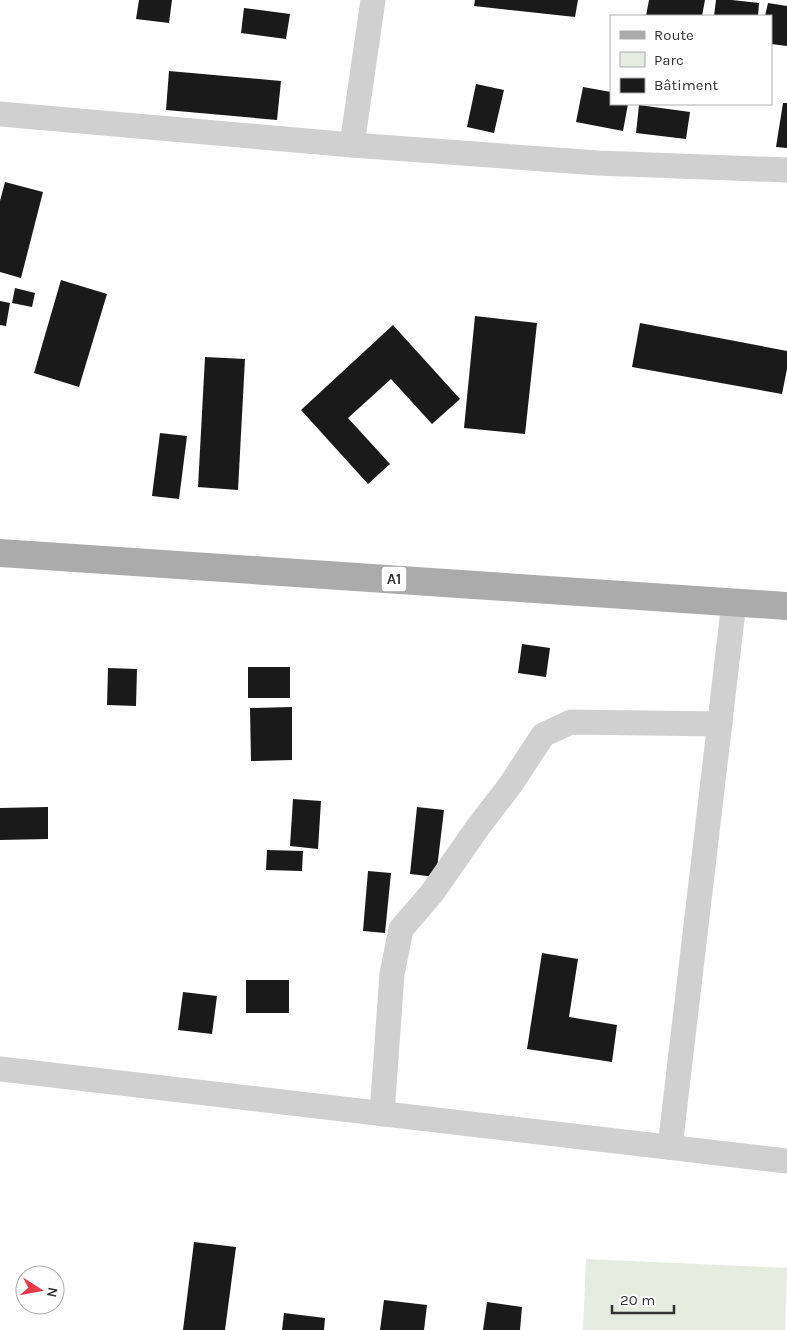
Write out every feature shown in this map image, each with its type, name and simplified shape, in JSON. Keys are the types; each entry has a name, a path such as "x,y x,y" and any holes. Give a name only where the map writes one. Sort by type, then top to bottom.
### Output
{"main road":[{"name":"A1","path":"0,553 787,606"}],"street":[{"path":"352,145 373,0"},
{"path":"0,114 352,145 598,163 787,170"},
{"path":"670,1147 734,602"},
{"path":"382,1114 392,974 401,929 432,893 511,784 543,735 572,722 720,724"},
{"path":"0,1069 787,1161"}],"green space":[{"path":"586,1259 787,1268 785,1330 583,1330"}],"building":[{"path":"139,0 172,0 169,23 136,19"},
{"path":"475,0 578,0 575,17 474,6"},
{"path":"649,0 705,0 702,15 646,15"},
{"path":"716,0 759,3 758,15 714,15"},
{"path":"768,3 787,6 787,46 772,44 772,15 765,15"},
{"path":"244,8 290,14 286,39 241,33"},
{"path":"169,71 281,81 277,120 166,110"},
{"path":"476,84 504,90 494,133 467,127"},
{"path":"583,87 610,92 610,105 628,105 623,131 576,122"},
{"path":"783,103 787,103 787,148 776,147"},
{"path":"639,105 690,112 686,139 636,133"},
{"path":"5,182 43,192 21,278 0,272 0,201"},
{"path":"61,280 107,294 79,387 34,373"},
{"path":"15,288 35,293 32,307 12,303"},
{"path":"0,301 10,303 6,326 0,325"},
{"path":"475,316 537,323 525,434 464,428"},
{"path":"640,323 787,351 787,369 782,394 632,367"},
{"path":"393,325 460,399 432,424 391,379 348,418 390,464 368,484 301,410"},
{"path":"205,357 245,359 238,490 198,487"},
{"path":"160,433 187,436 179,499 152,496"},
{"path":"522,644 550,648 546,677 518,673"},
{"path":"248,667 290,667 290,698 248,698"},
{"path":"108,668 137,669 136,706 107,705"},
{"path":"292,707 292,760 251,761 250,708"},
{"path":"293,799 321,801 318,849 290,846"},
{"path":"48,807 48,839 0,840 0,808"},
{"path":"417,807 444,810 436,877 410,874"},
{"path":"267,850 303,851 302,871 266,870"},
{"path":"368,871 391,873 385,933 363,931"},
{"path":"542,953 578,959 569,1017 617,1025 612,1062 527,1049"},
{"path":"246,980 289,980 289,1013 246,1013"},
{"path":"183,992 217,996 212,1034 178,1030"},
{"path":"194,1242 236,1247 225,1330 183,1330"},
{"path":"384,1300 427,1305 424,1330 380,1330"},
{"path":"487,1302 522,1307 520,1330 483,1330"},
{"path":"284,1313 325,1318 324,1330 282,1330"}]}
